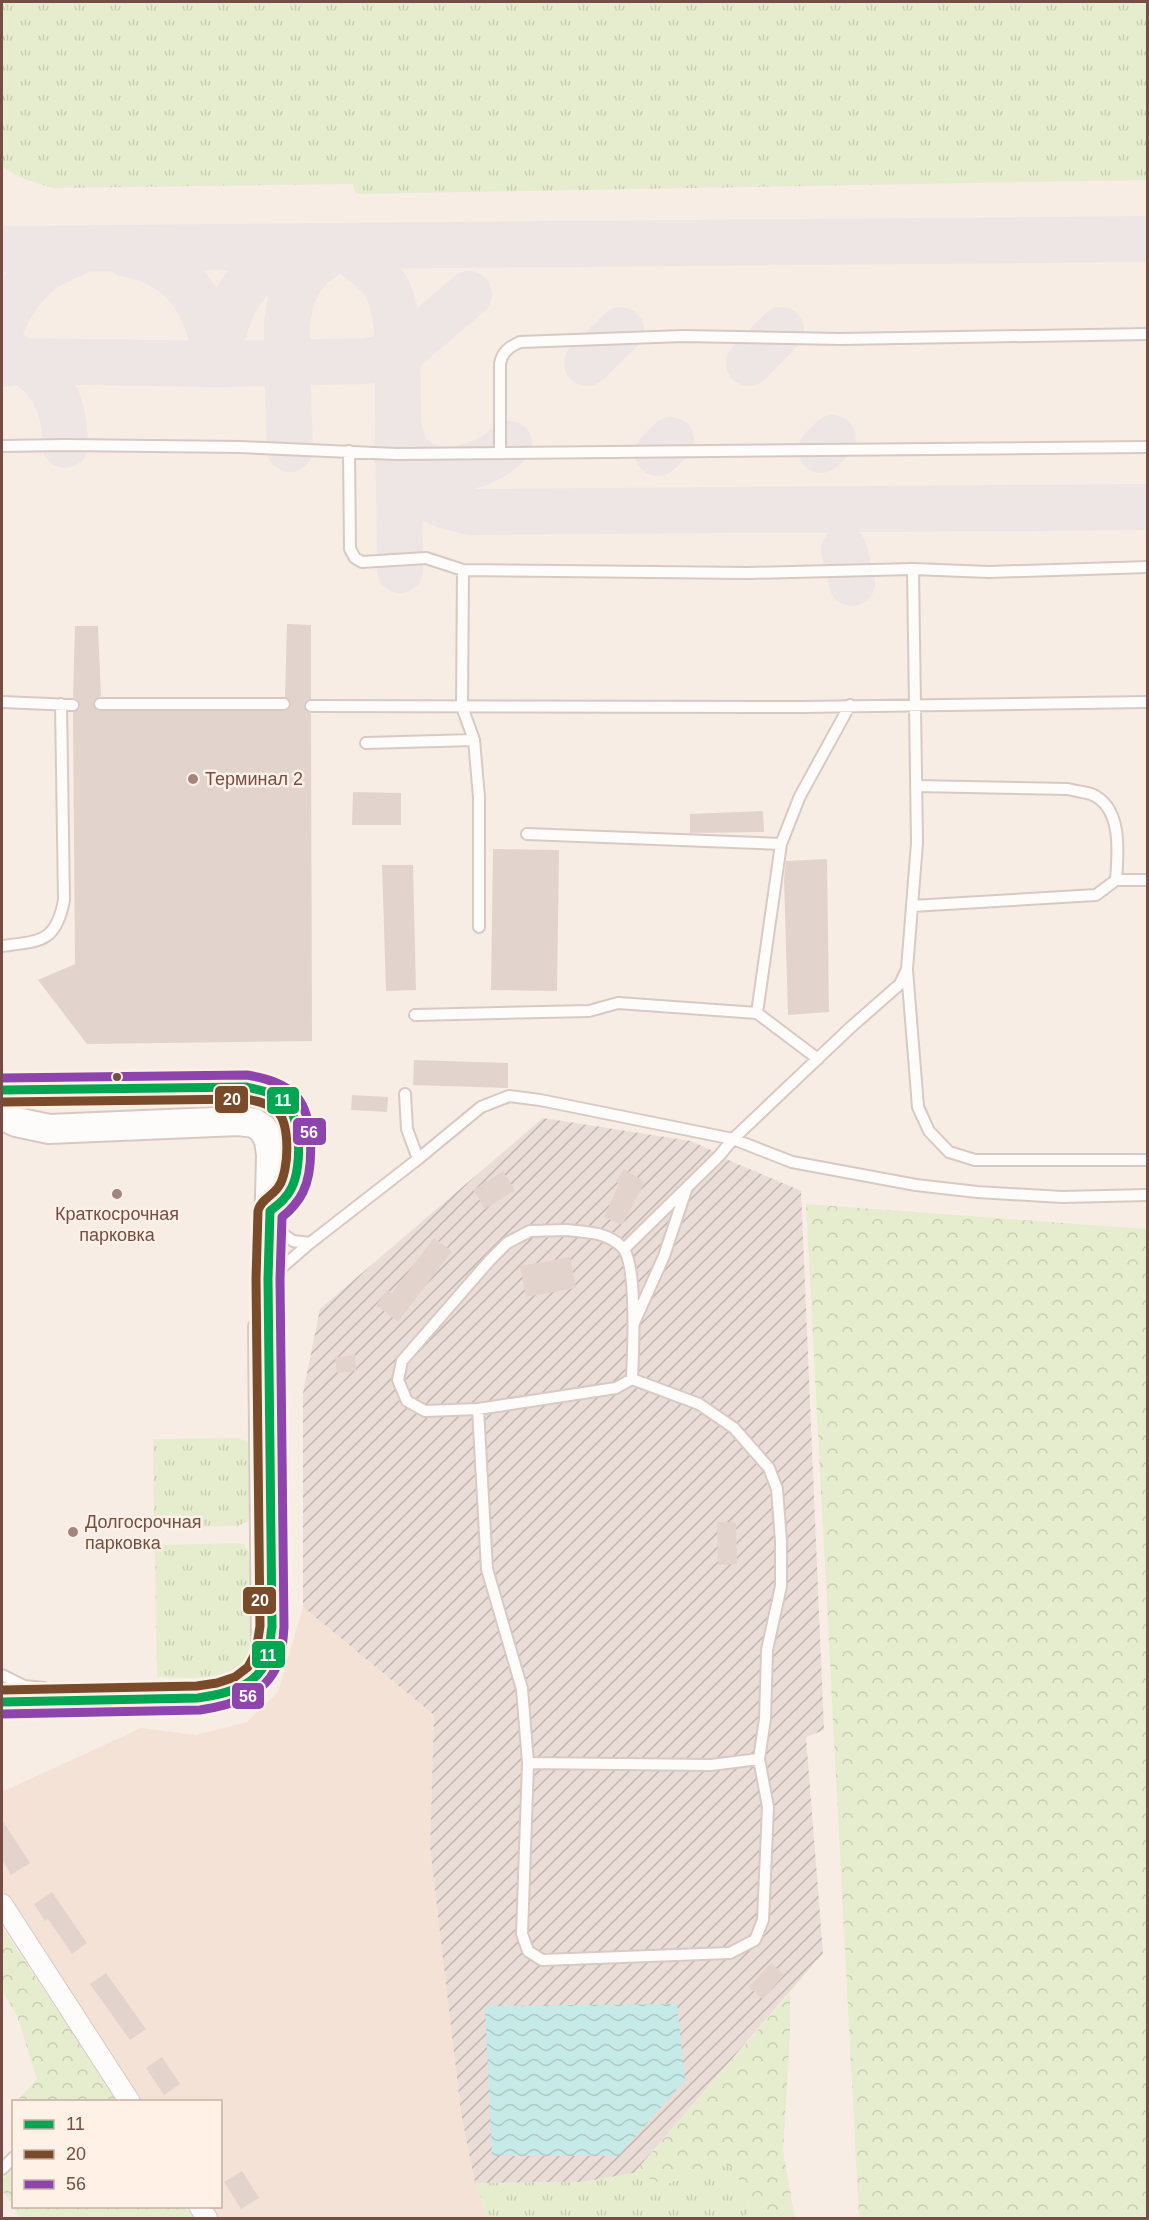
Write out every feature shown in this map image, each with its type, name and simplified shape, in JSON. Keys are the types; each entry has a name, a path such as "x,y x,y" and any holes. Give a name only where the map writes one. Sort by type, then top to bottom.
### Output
{"main road":[{"path":"2,1115 16,1122 49,1129 203,1121 254,1123 263,1129 269,1140 272,1178 268,1279 272,1628 268,1656 259,1674 243,1687 223,1694 198,1698 2,1702"}],"street":[{"path":"2,1905 129,2100"}],"lane":[{"path":"500,452 501,355 510,346 520,342 683,336 864,339 1148,334"},
{"path":"2,446 240,447 396,454 1148,447"},
{"path":"349,451 350,549 355,558 362,562 426,558 463,570 748,573 913,569 989,572 1148,567"},
{"path":"913,569 917,843 907,969 918,1107 929,1131 949,1152 975,1160 1148,1160"},
{"path":"463,570 462,707 474,740 479,797 479,927"},
{"path":"2,702 73,705"},
{"path":"311,706 1148,702"},
{"path":"2,946 37,941 54,931 61,916 64,900 61,704"},
{"path":"100,704 284,704"},
{"path":"757,1013 781,844 800,796 850,705"},
{"path":"366,743 474,740"},
{"path":"916,786 1068,789 1092,795 1104,804 1119,843 1116,880"},
{"path":"527,834 781,844"},
{"path":"912,906 1095,895 1116,880 1148,880"},
{"path":"624,1248 733,1139 900,984 907,969"},
{"path":"415,1015 589,1011 618,1003 757,1013 818,1059"},
{"path":"2,1090 247,1087 273,1094 291,1108 298,1124 298,1173 290,1193 270,1218 293,1241 310,1243"},
{"path":"405,1094 408,1129 418,1159"},
{"path":"2,1675 24,1686 45,1688 208,1684 242,1674 254,1657 258,1639 254,1302 257,1293 268,1279 310,1243 481,1107 509,1096 540,1100 733,1139 792,1162 916,1185 1062,1197 1148,1196"},
{"path":"633,1327 664,1256 687,1186"},
{"path":"478,1409 487,1569 522,1689 528,1763 522,1934 528,1952 542,1960 730,1953 755,1940 763,1920 768,1807 759,1759 765,1719 767,1650 781,1586 782,1541 777,1489 769,1468 734,1428 699,1404 632,1379 616,1388 478,1409 425,1411 407,1401 398,1380 402,1361 507,1243 530,1232 566,1230 605,1235 624,1248 632,1271 632,1379"},
{"path":"528,1763 711,1765 759,1759"}],"shaded area":[{"path":"543,1118 691,1141 719,1156 801,1191 824,1730 806,1737 823,1953 634,2173 583,2182 475,2183 461,2113 430,1847 434,1715 303,1607 303,1393 320,1309"},
{"path":"303,1607 434,1715 430,1847 461,2113 475,2183 488,2218 217,2218 210,2208 222,2208 222,2100 137,2100 2,1896 2,1792 141,1728 196,1735 247,1722 278,1692"}],"green space":[{"path":"2,2 1147,2 1147,180 356,194 353,184 53,188 24,179 2,167"},
{"path":"806,1204 1147,1229 1147,2218 859,2218"},
{"path":"238,1438 247,1442 250,1450 251,1513 247,1521 239,1526 154,1527 153,1439"},
{"path":"243,1544 251,1555 252,1644 244,1664 232,1673 222,1676 157,1677 155,1545"},
{"path":"2,1927 117,2100 18,2100 37,2079 17,2016 2,1990"},
{"path":"790,1993 790,2035 783,2151 795,2218 743,2218 750,2211 735,2169 721,2162 686,2174 666,2185 634,2173"},
{"path":"721,2162 735,2169 750,2211 743,2218 488,2218 475,2183 583,2182 634,2173 666,2185 686,2174"},
{"path":"12,2169 12,2206 2,2190 2,2179"},
{"path":"14,2208 187,2208 194,2218 20,2218"}],"water":[{"path":"677,2004 685,2080 618,2156 492,2156 485,2006"}],"building":[{"name":"Терминал 2","path":"287,624 311,625 311,699 305,702 304,707 311,714 312,1041 87,1044 38,980 75,964 73,712 79,709 80,705 77,699 73,698 75,626 98,626 101,696 93,703 97,711 284,711 288,710 291,705 290,700 285,697"},
{"path":"353,792 401,793 401,825 352,825"},
{"path":"763,811 764,832 690,833 690,814"},
{"path":"493,849 559,850 557,991 491,990"},
{"path":"827,859 829,1012 788,1015 784,878 786,861"},
{"path":"382,865 413,865 416,990 386,991"},
{"path":"414,1060 508,1063 508,1088 413,1085"},
{"path":"352,1095 388,1097 387,1112 351,1110"},
{"path":"624,1169 645,1182 622,1225 604,1217 619,1184 616,1182"},
{"path":"503,1171 515,1190 485,1209 473,1190"},
{"path":"434,1238 452,1251 398,1322 376,1305 387,1290 392,1293"},
{"path":"570,1257 576,1288 526,1297 520,1266"},
{"path":"355,1355 356,1371 337,1373 335,1357"},
{"path":"717,1522 736,1522 737,1564 718,1565"},
{"path":"2,1820 30,1863 11,1875 2,1859"},
{"path":"52,1892 87,1943 72,1954 48,1919 45,1921 34,1904"},
{"path":"771,1963 784,1975 763,1999 749,1987"},
{"path":"106,1973 146,2029 130,2040 90,1984"},
{"path":"162,2057 180,2084 164,2095 146,2068"},
{"path":"242,2171 259,2198 241,2209 224,2182"}],"taxiway":[{"path":"2,249 1148,239"},
{"path":"290,449 287,323 291,299 300,281 312,265 341,246 366,264 383,281 395,316 400,570"},
{"path":"2,326 23,289 41,271 84,249"},
{"path":"216,363 226,323 241,291 266,267 304,249"},
{"path":"127,254 165,268 180,279 191,292 208,324 216,364"},
{"path":"2,364 25,361 216,364 366,361 387,357 405,349 469,294"},
{"path":"587,363 621,330"},
{"path":"749,363 781,330"},
{"path":"8,353 34,369 52,389 62,414 65,445"},
{"path":"399,429 404,446 410,455 433,468 461,468 474,465 509,444"},
{"path":"821,450 833,438"},
{"path":"658,453 671,440"},
{"path":"396,454 408,478 425,495 446,506 472,512 1148,507"},
{"path":"844,550 852,583"}],"transit line":[{"name":"56","path":"2,1078 254,1076 281,1085 297,1097 307,1117 310,1143 307,1182 299,1199 282,1217 280,1279 284,1627 281,1652 274,1672 267,1682 248,1696 225,1705 200,1710 2,1714"},
{"name":"11","path":"2,1090 247,1087 274,1095 282,1099 289,1107 297,1128 299,1154 292,1187 285,1198 270,1211 268,1279 272,1627 269,1653 264,1667 249,1682 240,1687 198,1698 2,1702"},
{"name":"20","path":"2,1102 246,1099 266,1104 276,1110 284,1125 287,1147 285,1170 279,1186 262,1203 258,1211 256,1279 260,1626 256,1652 248,1667 235,1677 197,1686 2,1690"}],"place":[{"name":"Терминал 2","path":"193,779"},
{"name":"Краткосрочная парковка","path":"117,1194"},
{"name":"Долгосрочная парковка","path":"73,1532"}]}
